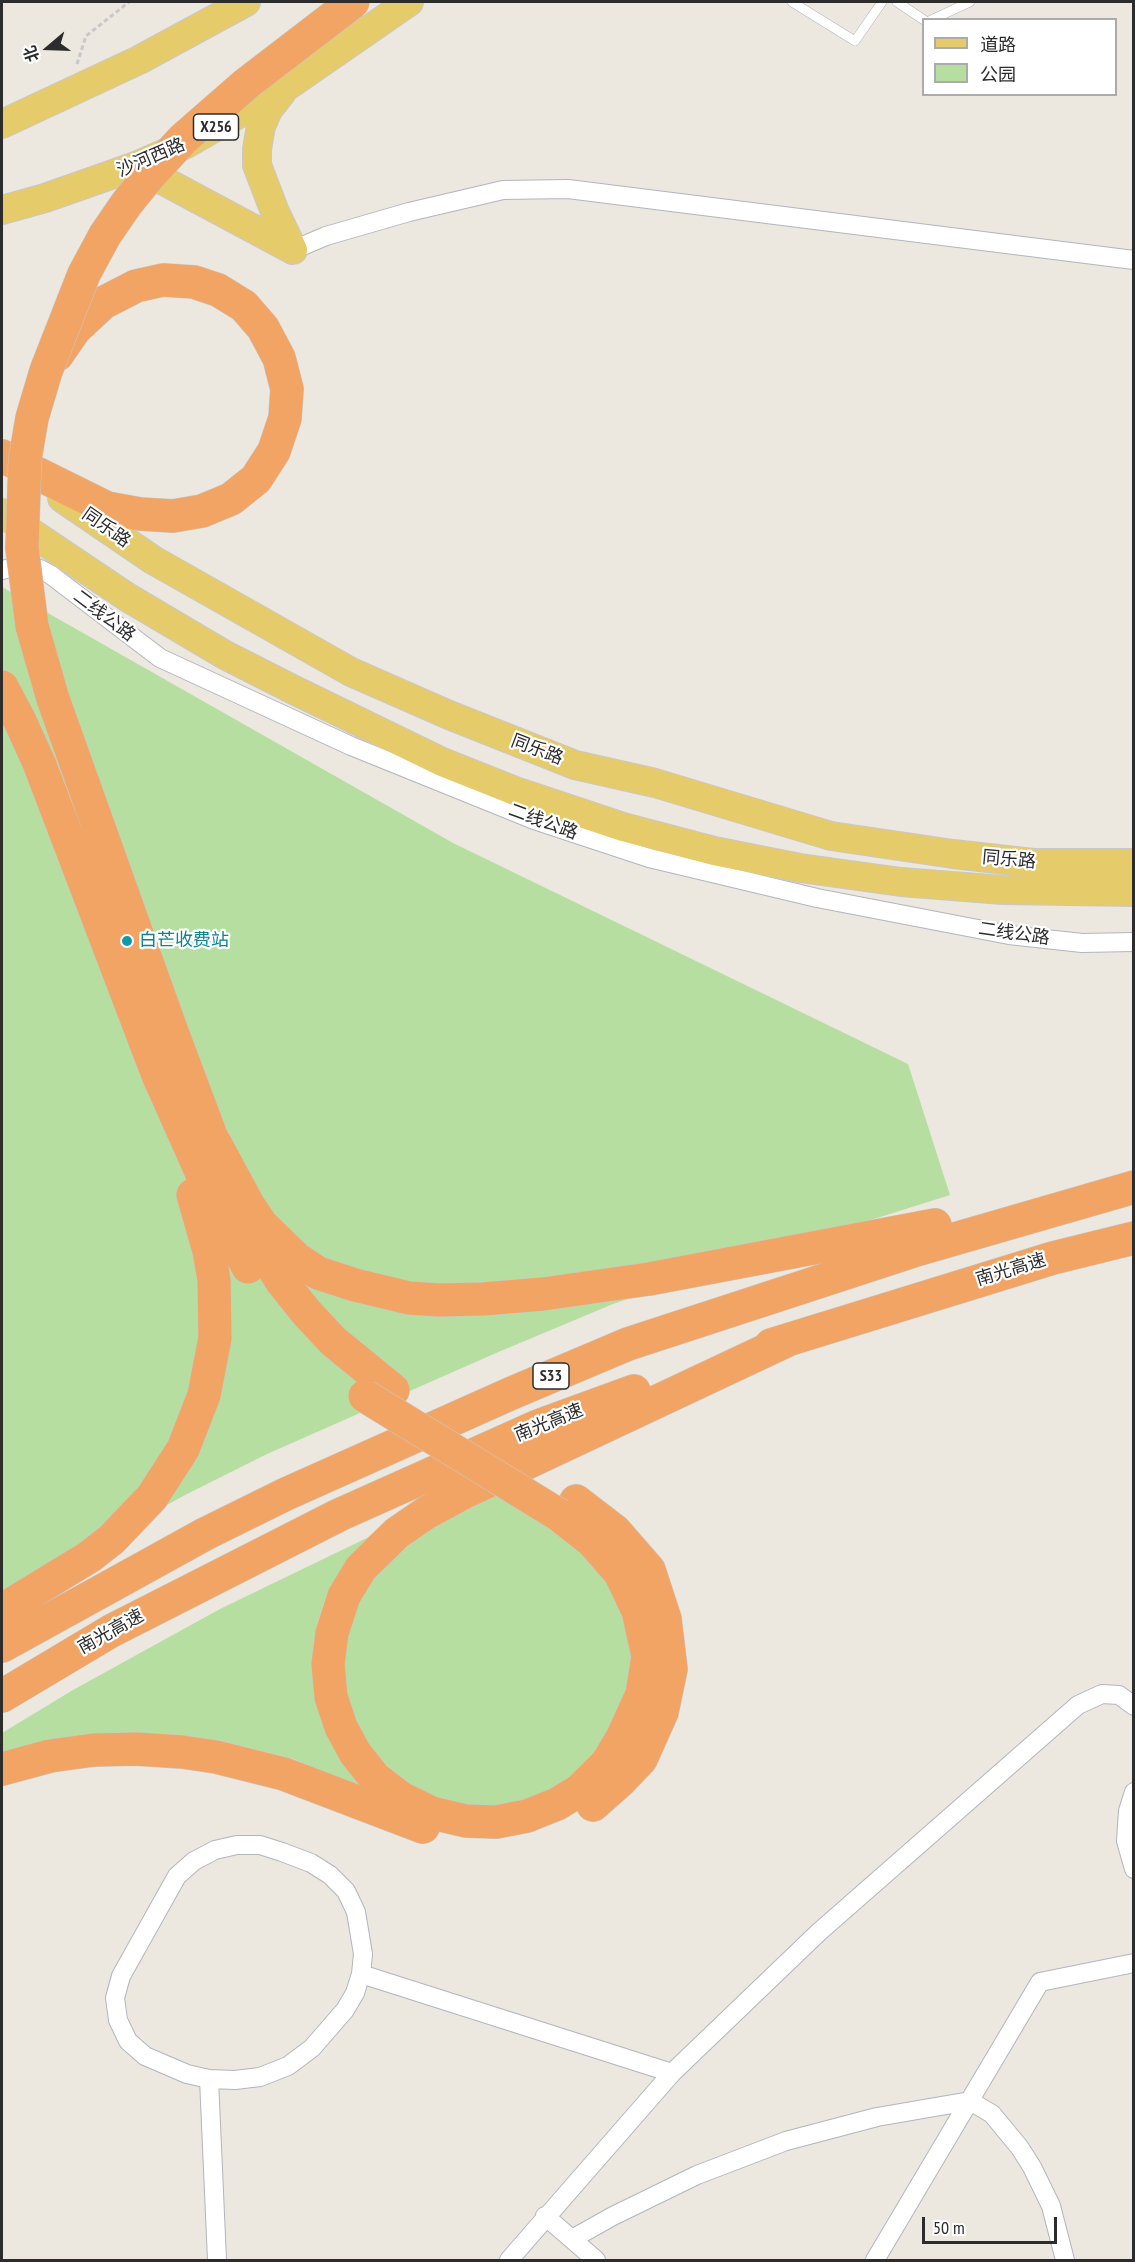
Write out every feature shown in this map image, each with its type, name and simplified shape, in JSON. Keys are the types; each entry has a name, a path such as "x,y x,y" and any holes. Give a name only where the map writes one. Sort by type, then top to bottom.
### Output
{"highway":[{"path":"326,2 229,77 171,129 116,189 91,224 68,266 46,315 27,373 15,430 7,528 9,595 53,699 171,1029 242,1215 282,1282 333,1341 362,1366 379,1393"},
{"path":"61,819 32,714 22,628 22,504 25,459 32,418 46,371 80,283 105,234 149,176 183,139 216,109 303,38 353,2"},
{"path":"2,456 107,507 140,514 173,516 202,511 231,499 256,479 274,451 285,418 287,389 279,358 263,328 243,306 218,290 194,282 163,280 136,286 103,303 75,329 46,371"},
{"path":"2,687 20,721 61,819 158,1075 223,1221 260,1287 308,1346 379,1393 567,1508 615,1531 649,1570 665,1619 670,1669 663,1712 641,1759 581,1815 553,1830 523,1840 490,1842 416,1825 284,1774 216,1756 136,1749 94,1750 50,1756 2,1769"},
{"path":"2,1610 89,1557 133,1519 169,1474 183,1449 204,1395 215,1338 214,1280 204,1232 158,1075"},
{"path":"215,1143 249,1206 262,1225 297,1259 318,1273 355,1285 409,1298 439,1300 543,1294 649,1280 1134,1186"},
{"name":"S33","path":"2,1646 205,1534 286,1494 628,1344 913,1251 1134,1186"},
{"name":"南光高速","path":"2,1696 111,1631 221,1574 339,1515 538,1426 625,1394 790,1339 1053,1258 1134,1238"},
{"path":"567,1508 620,1573 638,1611 648,1656 642,1694 622,1738 607,1763 580,1790 557,1804 527,1816 496,1822 466,1821 432,1813 401,1798 375,1778 355,1753 341,1727 331,1696 328,1664 332,1633 344,1596 362,1568 398,1533 426,1513 467,1491 790,1339"}],"main road":[{"path":"4,124 139,60 246,2"},
{"name":"沙河西路","path":"2,210 45,198 136,166 186,144 289,85 409,2"},
{"path":"289,85 275,99 261,126 257,165 293,250"},
{"path":"136,166 293,250"},
{"name":"同乐路","path":"2,460 153,560 351,672 448,715 575,765 655,783 831,836 1033,863 1134,863"},
{"name":"同乐路","path":"2,513 127,597 234,660 442,762 515,791 612,824 714,851 800,868 901,882 1003,890 1134,892"}],"street":[{"path":"293,250 326,236 409,212 503,190 568,189 1134,260"},
{"name":"二线公路","path":"2,570 22,565 40,569 160,658 351,746 524,816 649,858 817,898 1010,935 1082,943 1134,942"},
{"path":"509,2260 672,2073 819,1932 1078,1705 1102,1694 1119,1695 1134,1706"},
{"path":"1134,1791 1128,1812 1126,1841 1134,1869"},
{"path":"237,1845 260,1845 311,1863 330,1875 346,1891 356,1912 363,1954 361,1974 355,1993 345,2010 312,2048 288,2066 260,2077 235,2080 209,2079 187,2074 145,2056 128,2041 118,2020 115,1998 121,1976 177,1876 194,1861 214,1850 237,1845"},
{"path":"875,2260 1040,1982 1106,1970 1134,1962"},
{"path":"361,1974 672,2073"},
{"path":"209,2079 217,2260"},
{"path":"572,2240 665,2189 775,2145 877,2117 970,2101 992,2114 1014,2139 1032,2167 1051,2206 1065,2260"},
{"path":"545,2216 596,2260"}],"lane":[{"path":"792,2 855,41 882,2"},
{"path":"897,2 922,19"},
{"path":"935,18 970,2"}],"path":[{"path":"76,67 86,36 129,2"}],"green space":[{"path":"2,587 453,843 908,1064 950,1195 709,1271 613,1304 496,1353 267,1454 185,1495 2,1596"},
{"path":"496,1495 550,1529 580,1552 606,1582 623,1616 632,1657 626,1689 608,1730 594,1752 570,1777 549,1790 523,1801 495,1806 468,1805 437,1798 410,1784 387,1766 368,1744 356,1721 347,1693 344,1664 347,1636 359,1603 374,1578 408,1546 435,1527"},
{"path":"371,1536 328,1591 317,1624 312,1659 314,1694 324,1728 340,1759 362,1787 293,1759 221,1741 147,1734 2,1752 2,1733 73,1690 220,1609"}],"place":[{"name":"白芒收费站","path":"127,941"}]}
